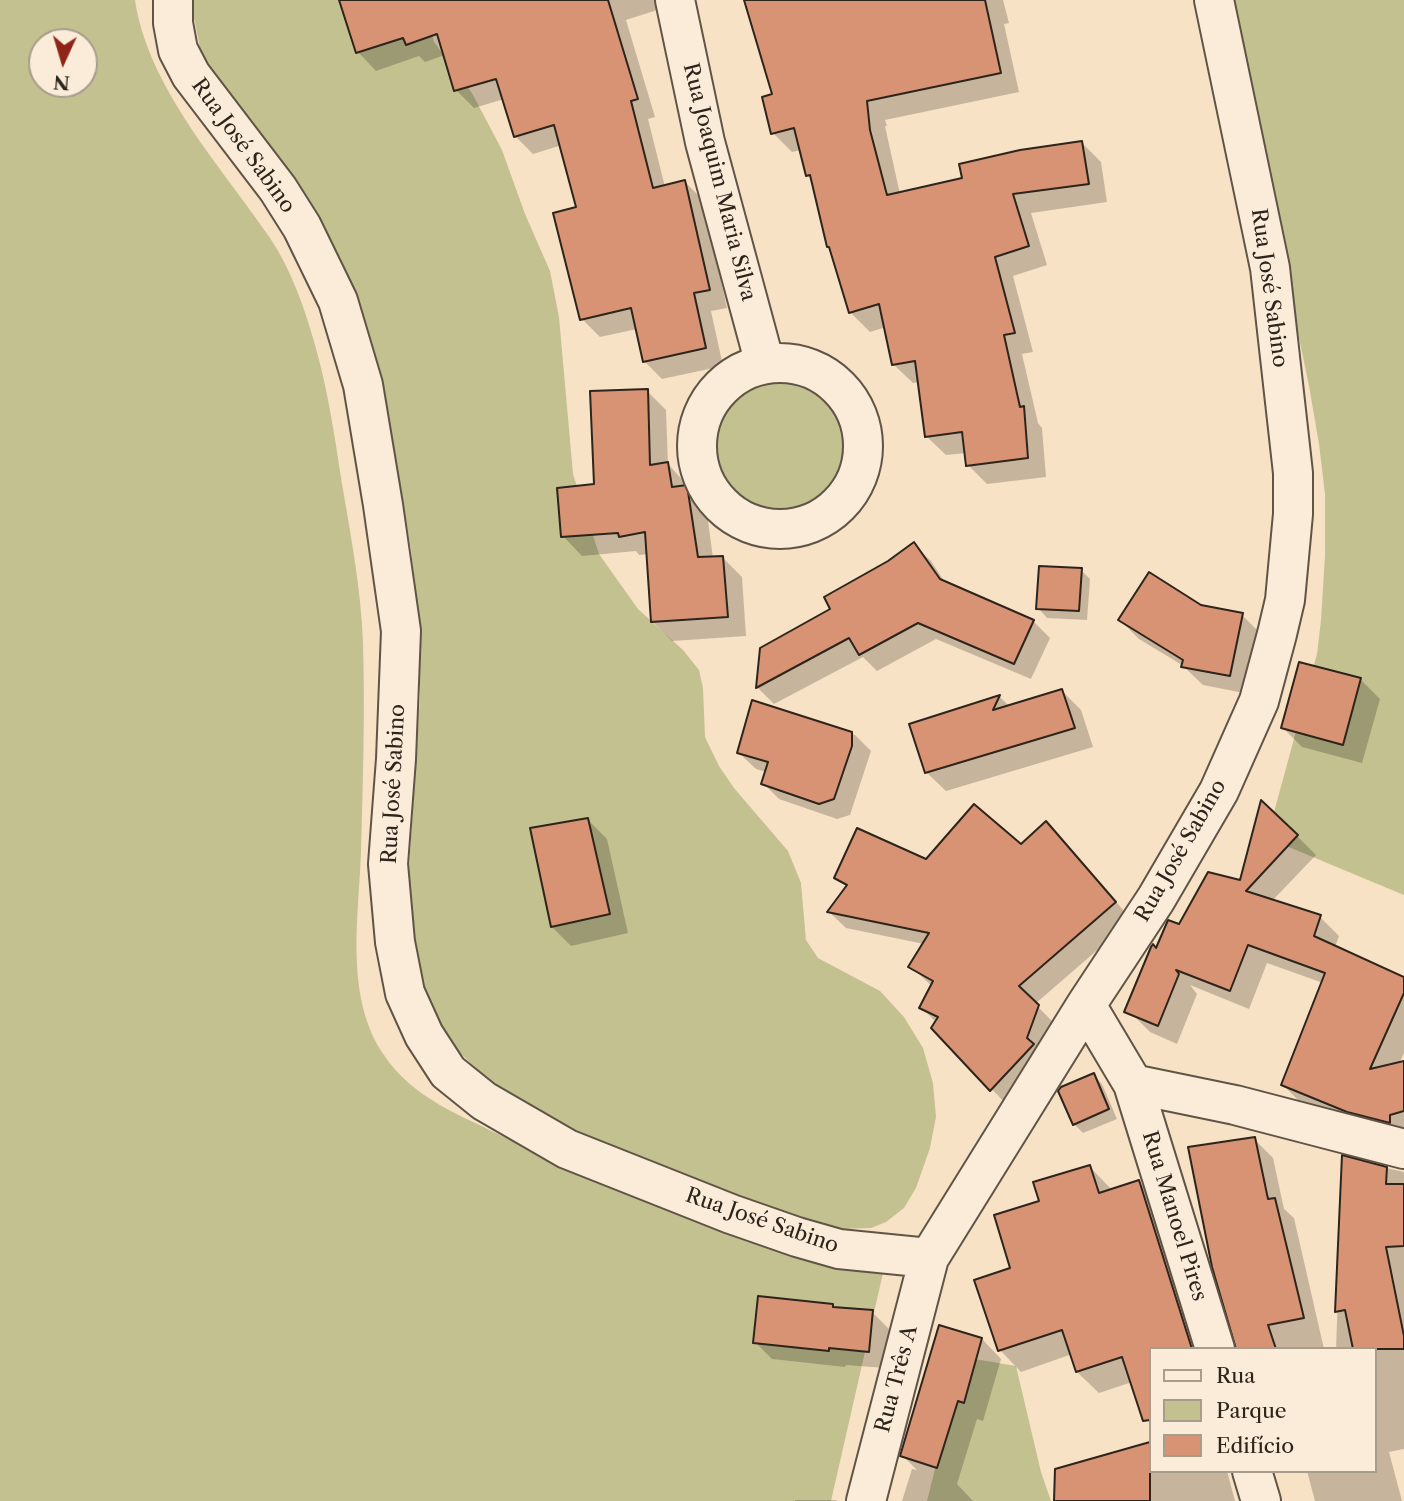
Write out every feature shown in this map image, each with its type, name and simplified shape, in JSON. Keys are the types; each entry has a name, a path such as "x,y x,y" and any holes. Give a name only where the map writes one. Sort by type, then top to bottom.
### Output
{"street":[{"name":"Rua José Sabino","path":"173,0 173,23 178,50 191,75 278,189 302,227 338,301 363,385 401,631 396,759 388,864 395,942 405,993 424,1035 449,1072 484,1101 567,1149 731,1214 797,1237 839,1249 929,1258 1086,1005 1156,900 1219,791 1259,701 1285,600 1293,514 1293,473 1270,268 1214,0"},
{"name":"Rua Joaquim Maria Silva","path":"675,0 705,142 765,364"},
{"path":"765,364 794,364 821,373 846,396 857,414 861,428 861,463 855,482 847,495 827,514 801,526 774,528 739,518 713,494 706,484 698,461 697,438 708,404 732,377 765,364"},
{"name":"Rua Manoel Pires","path":"1086,1005 1133,1084 1214,1347"},
{"path":"1133,1084 1235,1105 1404,1149"},
{"name":"Rua Três A","path":"866,1501 929,1258"},
{"path":"1253,1473 1261,1501"}],"green space":[{"path":"0,0 135,0 143,33 171,95 209,154 270,238 297,290 307,317 324,379 334,432 362,622 364,720 357,956 363,1008 371,1032 396,1070 423,1095 506,1138 603,1182 702,1222 769,1245 883,1273 831,1501 0,1501"},
{"path":"193,0 422,0 434,42 472,93 502,150 525,214 550,271 559,317 573,474 599,554 638,609 683,650 699,670 703,688 705,737 719,766 734,788 788,851 801,883 806,940 818,958 880,991 904,1017 923,1048 933,1083 936,1117 930,1148 916,1188 904,1208 886,1222 871,1228 842,1229 807,1225 566,1128 521,1107 488,1080 459,1052 432,1015 415,962 410,923 409,868 420,697 419,623 411,550 396,459 358,312 249,126 201,53"},
{"path":"1229,0 1404,0 1404,895 1267,838 1317,654 1325,555 1325,494 1309,386"},
{"path":"779,371 807,377 820,383 831,393 841,404 847,417 853,445 847,473 841,486 831,497 820,507 807,513 779,519 751,513 738,507 727,497 717,486 711,473 705,445 711,417 717,404 727,393 738,383 751,377"},
{"path":"963,1357 1016,1366 1041,1472 1051,1501 927,1501"}],"building":[{"path":"339,0 608,0 638,99 631,101 653,188 685,180 710,290 694,293 706,348 643,362 631,308 580,320 553,213 576,207 554,125 514,137 496,79 454,91 437,34 406,45 403,38 356,53"},
{"path":"744,0 985,0 1001,73 867,101 870,130 887,195 962,178 959,164 1020,150 1082,141 1089,184 1013,194 1029,246 995,257 1015,333 1004,335 1020,407 1024,406 1028,458 966,466 962,432 925,437 915,361 892,365 879,304 849,313 827,247 810,175 806,176 794,128 771,134 762,97 772,94"},
{"path":"648,389 650,465 668,462 672,487 687,485 698,557 723,556 728,617 651,622 645,532 619,537 618,533 561,537 557,488 594,484 590,391"},
{"path":"914,542 940,579 1034,620 1014,664 918,623 859,655 849,638 756,688 760,648 830,609 824,597 888,561"},
{"path":"1039,566 1082,568 1079,611 1036,609"},
{"path":"1149,572 1201,605 1243,613 1230,676 1181,667 1183,660 1118,620"},
{"path":"1299,662 1361,678 1343,745 1281,728"},
{"path":"1062,689 1075,728 925,773 909,724 1000,695 993,710"},
{"path":"752,700 852,732 852,746 834,799 819,804 761,784 768,762 737,753"},
{"path":"1261,800 1298,835 1246,891 1321,915 1314,936 1404,977 1404,993 1370,1069 1404,1061 1404,1111 1390,1115 1390,1123 1347,1112 1281,1085 1325,973 1248,945 1230,991 1176,970 1179,974 1158,1026 1124,1012 1151,947 1153,944 1156,948 1168,920 1179,924 1208,872 1240,880"},
{"path":"974,804 1021,844 1046,821 1116,902 1019,986 1039,1005 1027,1038 1034,1044 990,1091 931,1028 938,1017 919,1008 933,981 908,967 929,933 827,912 847,885 834,878 857,828 926,859"},
{"path":"588,818 610,914 551,927 530,828"},
{"path":"1094,1073 1109,1109 1073,1125 1058,1091 1061,1087"},
{"path":"1255,1137 1268,1199 1275,1198 1304,1318 1268,1325 1275,1347 1235,1347 1212,1267 1188,1147"},
{"path":"1342,1155 1387,1167 1386,1184 1404,1184 1404,1246 1386,1247 1404,1336 1404,1349 1353,1347 1345,1310 1335,1312"},
{"path":"1090,1165 1099,1193 1139,1180 1191,1347 1148,1347 1148,1420 1143,1421 1122,1357 1076,1372 1062,1330 998,1351 974,1280 1010,1268 994,1215 1039,1201 1033,1182"},
{"path":"758,1296 873,1310 869,1352 753,1343"},
{"path":"939,1325 982,1338 964,1403 958,1401 937,1468 900,1456"},
{"path":"1148,1443 1150,1501 1054,1501 1055,1469"}]}
